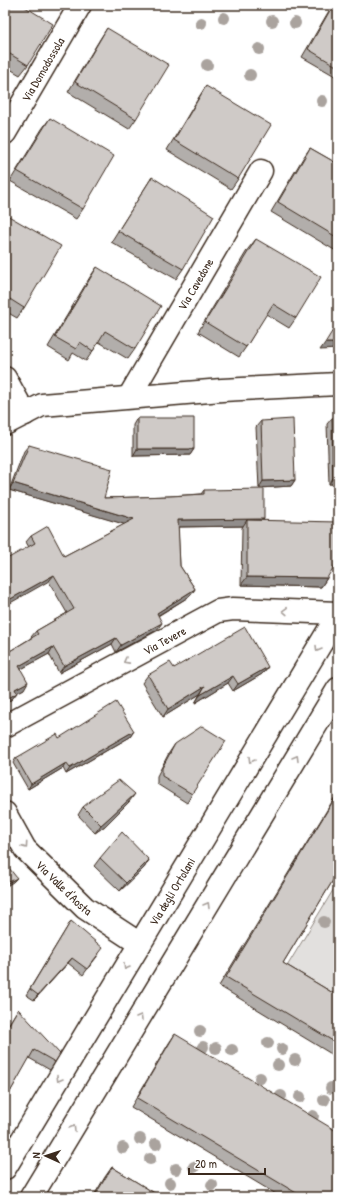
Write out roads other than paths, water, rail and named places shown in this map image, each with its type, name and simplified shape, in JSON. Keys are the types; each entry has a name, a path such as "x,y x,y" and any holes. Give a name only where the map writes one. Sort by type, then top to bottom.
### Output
{"street":[{"name":"Via Domodossola","path":"5,133 80,5"},
{"name":"Via Cavedone","path":"130,397 262,171"},
{"path":"5,378 25,414"},
{"path":"5,424 42,405 222,390 338,384"},
{"name":"Via Tevere","path":"5,726 218,611 233,609 338,614"},
{"name":"Via degli Ortolani","path":"5,1168 338,614"},
{"path":"31,1197 338,690"},
{"name":"Via Valle d'Aosta","path":"5,813 25,848 85,908 140,944"}]}
